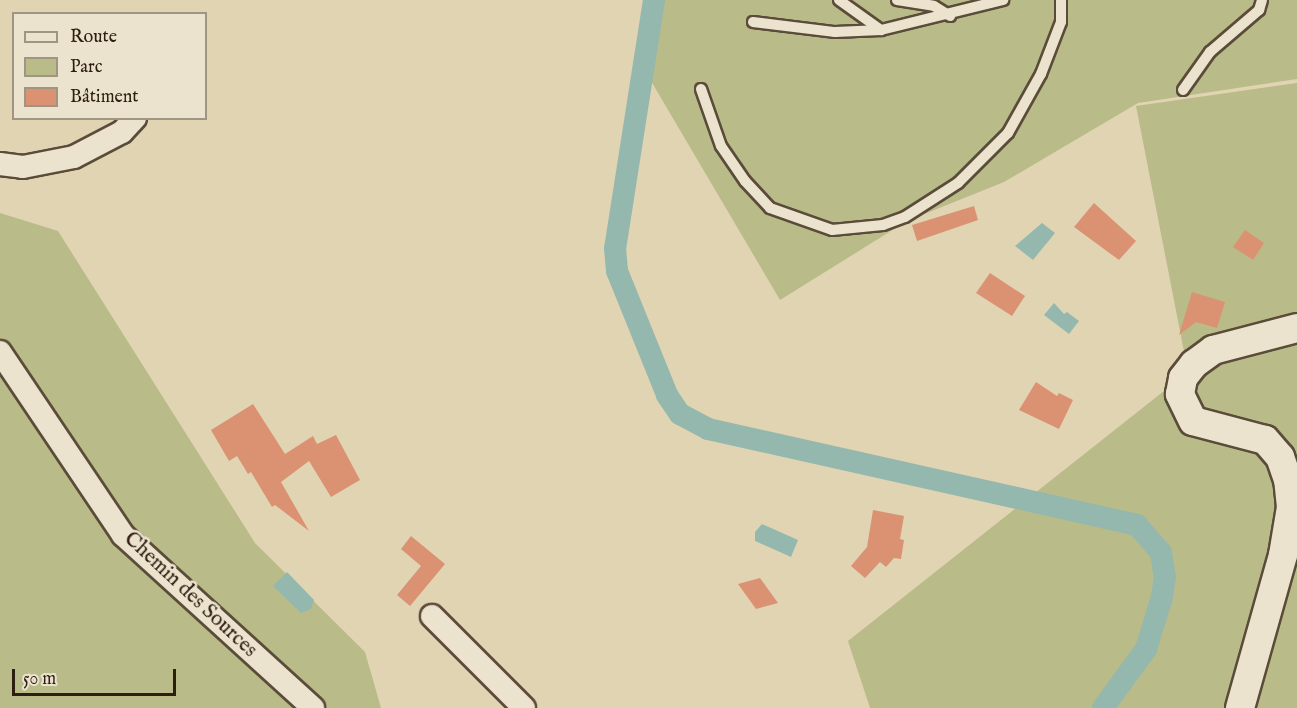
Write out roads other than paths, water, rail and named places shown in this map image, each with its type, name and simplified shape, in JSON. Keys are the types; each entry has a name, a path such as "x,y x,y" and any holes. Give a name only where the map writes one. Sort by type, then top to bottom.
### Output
{"street":[{"path":"0,164 23,167 74,157 123,132 133,120"},
{"path":"1240,708 1283,555 1291,507 1288,480 1280,458 1265,440 1193,421 1180,394 1188,371 1213,350 1297,328"},
{"name":"Chemin des Sources","path":"0,352 123,535 313,708"},
{"path":"432,616 524,708"}],"lane":[{"path":"839,0 881,30"},
{"path":"897,0 934,6 950,16"},
{"path":"753,22 836,32 881,30 950,16 1003,0"},
{"path":"701,89 721,146 745,181 770,208 832,230 883,225 905,217 958,183 1008,133 1041,74 1061,22 1061,0"},
{"path":"1183,90 1210,52 1259,10 1262,0"}],"water":[{"path":"1042,223 1055,233 1033,260 1015,246"},
{"path":"1054,303 1064,314 1067,312 1079,321 1069,334 1044,315"},
{"path":"762,524 798,540 791,557 755,541 755,532"},
{"path":"287,572 314,600 311,609 301,613 273,586"}],"waterway":[{"path":"654,0 615,248 617,271 667,395 680,414 708,429 1137,525 1161,553 1165,577 1162,597 1146,649 1103,708"}]}
